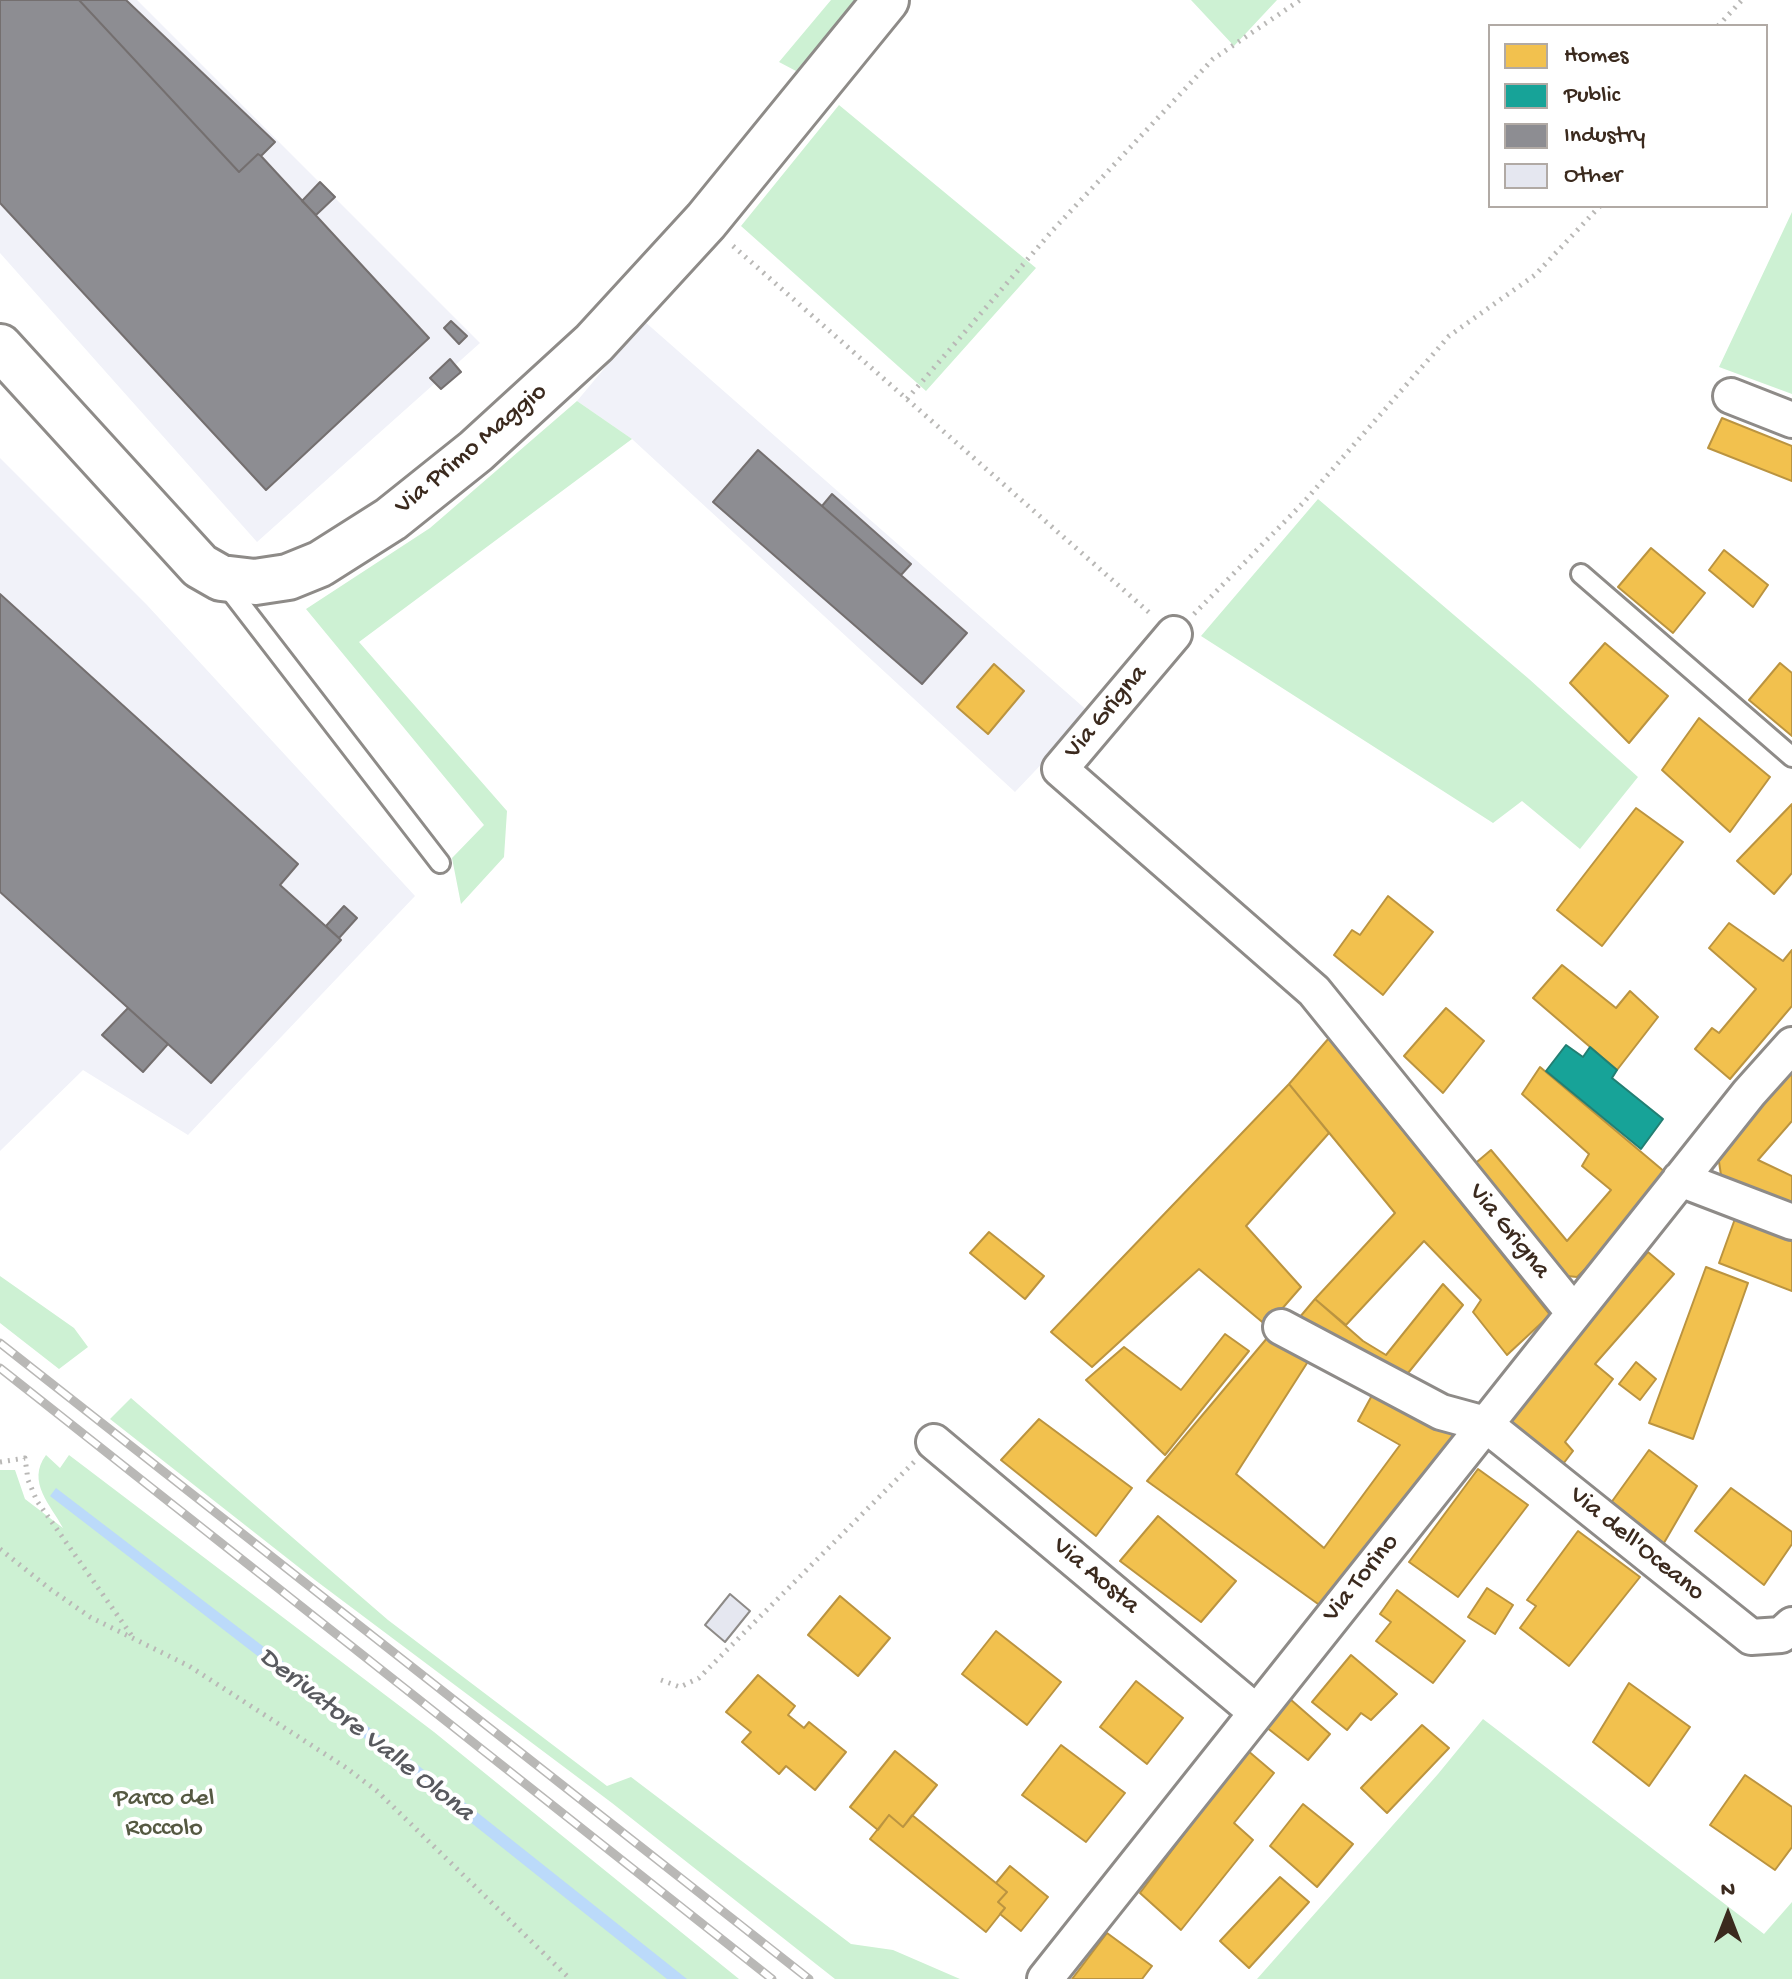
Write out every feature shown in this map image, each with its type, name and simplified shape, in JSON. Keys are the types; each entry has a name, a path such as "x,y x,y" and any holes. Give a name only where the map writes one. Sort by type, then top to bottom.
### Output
{"street":[{"name":"Via Primo Maggio","path":"221,578 255,582 288,577 320,564 391,519 476,451 594,343 706,221 886,0"},
{"path":"0,347 200,566 221,578"},
{"path":"1731,396 1792,420"},
{"name":"Via Grigna","path":"1174,634 1060,769 1314,991 1574,1313"},
{"name":"Via Torino","path":"1045,1979 1680,1179 1792,1045"},
{"path":"1680,1179 1792,1222"},
{"path":"1281,1327 1441,1412 1485,1424"},
{"name":"Via dell'Oceano","path":"1485,1424 1751,1637 1781,1635 1792,1625"},
{"name":"Via Aosta","path":"934,1442 1256,1712"}],"lane":[{"path":"1581,574 1792,757"},
{"path":"221,578 440,863"}],"path":[{"path":"907,399 1052,231 1213,59 1300,0"},
{"path":"1720,24 1742,0"},
{"path":"706,221 1174,634 1303,503 1449,336 1535,275 1598,208"},
{"path":"661,1680 680,1687 699,1678 934,1442"},
{"path":"0,1462 25,1458 28,1480 37,1501 132,1637"},
{"path":"0,1549 90,1617 189,1666 377,1791 570,1979"}],"shaded area":[{"path":"0,0 137,0 480,343 257,542 0,253"},
{"path":"644,321 1090,713 1015,792 632,439 577,401"},
{"path":"0,458 147,605 415,896 188,1135 83,1070 0,1151"}],"green space":[{"path":"831,0 856,0 796,71 779,62"},
{"path":"1191,0 1277,0 1234,46"},
{"path":"839,105 1036,268 926,391 741,226"},
{"path":"1792,212 1792,394 1719,367"},
{"path":"577,401 632,439 359,642 507,811 504,857 461,904 452,858 484,825 306,609 430,528"},
{"path":"1318,499 1529,679 1638,777 1580,849 1522,801 1493,823 1201,636"},
{"path":"0,1276 74,1328 88,1347 59,1369 0,1323"},
{"path":"131,1398 388,1620 607,1786 631,1777 851,1944 893,1950 960,1979 835,1979 612,1803 315,1580 110,1419"},
{"name":"Parco del Roccolo","path":"46,1455 60,1468 69,1455 434,1732 739,1979 0,1979 0,1470 15,1470 25,1499 63,1528 39,1484 40,1465"},
{"path":"1483,1719 1764,1934 1792,1902 1792,1979 1257,1979"}],"water":[{"name":"Derivatore Valle Olona","path":"56,1488 400,1751 687,1979 667,1979 390,1758 50,1496"}],"building: Homes":[{"path":"1722,418 1792,446 1792,481 1708,448"},
{"path":"1651,548 1705,593 1673,633 1618,587"},
{"path":"1724,550 1768,585 1753,607 1709,570"},
{"path":"1605,643 1668,696 1629,743 1570,683"},
{"path":"1780,663 1792,673 1792,736 1749,700"},
{"path":"994,664 1024,691 988,734 957,707"},
{"path":"1699,718 1770,777 1730,832 1662,770"},
{"path":"1792,804 1792,873 1774,894 1737,861"},
{"path":"1636,808 1683,842 1602,946 1557,910"},
{"path":"1388,896 1433,932 1383,995 1334,955 1352,930 1360,935"},
{"path":"1729,923 1783,961 1792,950 1792,1006 1730,1079 1695,1049 1712,1028 1719,1033 1756,989 1709,948"},
{"path":"1562,965 1616,1008 1630,991 1658,1017 1617,1070 1533,998"},
{"path":"1446,1008 1484,1041 1443,1093 1404,1056"},
{"path":"1329,1038 1550,1315 1507,1355 1473,1312 1481,1300 1424,1241 1346,1325 1315,1299 1395,1213 1289,1084"},
{"path":"1792,1061 1792,1121 1758,1160 1792,1176 1792,1211 1722,1182 1718,1155"},
{"path":"1540,1067 1672,1178 1577,1277 1557,1275 1465,1172 1491,1150 1567,1241 1611,1190 1582,1166 1589,1154 1522,1094"},
{"path":"1289,1084 1329,1133 1246,1226 1301,1287 1267,1326 1199,1269 1092,1367 1051,1332"},
{"path":"1736,1216 1792,1236 1792,1291 1719,1263"},
{"path":"989,1232 1044,1276 1025,1299 970,1253"},
{"path":"1648,1252 1674,1274 1595,1364 1613,1379 1565,1442 1573,1451 1557,1472 1498,1426"},
{"path":"1706,1267 1748,1283 1693,1439 1649,1423"},
{"path":"1443,1284 1463,1305 1400,1383 1294,1324 1315,1299 1363,1341 1386,1355"},
{"path":"1225,1334 1249,1351 1165,1455 1086,1380 1124,1347 1181,1390"},
{"path":"1268,1337 1309,1360 1236,1474 1324,1548 1400,1445 1358,1421 1376,1388 1462,1434 1325,1609 1147,1481"},
{"path":"1636,1362 1656,1379 1640,1400 1619,1384"},
{"path":"1039,1419 1132,1488 1096,1536 1001,1460"},
{"path":"1649,1450 1697,1486 1661,1548 1608,1507"},
{"path":"1478,1469 1528,1505 1458,1597 1409,1562"},
{"path":"1731,1488 1792,1532 1792,1544 1764,1585 1695,1531"},
{"path":"1158,1516 1236,1581 1201,1622 1120,1561"},
{"path":"1578,1531 1640,1577 1569,1666 1520,1628 1536,1606 1527,1600"},
{"path":"1487,1588 1513,1605 1495,1634 1468,1617"},
{"path":"1397,1590 1465,1641 1433,1683 1376,1641 1391,1622 1380,1614"},
{"path":"840,1596 890,1638 858,1676 808,1635"},
{"path":"996,1631 1061,1682 1027,1725 962,1674"},
{"path":"1351,1655 1397,1694 1371,1720 1361,1713 1347,1730 1312,1702"},
{"path":"758,1675 795,1706 788,1715 804,1728 809,1722 846,1752 815,1790 786,1766 779,1774 742,1742 751,1732 726,1712"},
{"path":"1136,1681 1183,1718 1147,1764 1100,1727"},
{"path":"1629,1683 1690,1727 1649,1786 1593,1742"},
{"path":"1290,1699 1330,1734 1308,1760 1266,1727"},
{"path":"1422,1725 1449,1748 1387,1813 1361,1788"},
{"path":"1061,1745 1125,1793 1086,1842 1022,1795"},
{"path":"1247,1750 1274,1773 1234,1823 1253,1840 1181,1930 1140,1893"},
{"path":"895,1751 937,1785 903,1827 889,1815 878,1830 850,1807"},
{"path":"1745,1775 1792,1807 1792,1847 1775,1870 1710,1825"},
{"path":"1303,1804 1353,1844 1317,1887 1270,1846"},
{"path":"889,1815 903,1827 912,1815 1007,1892 998,1902 1005,1908 986,1932 870,1839"},
{"path":"1010,1866 1048,1897 1021,1931 1000,1914 1005,1908 998,1902 1007,1892 996,1883"},
{"path":"1280,1877 1309,1902 1249,1968 1220,1941"},
{"path":"1107,1933 1152,1966 1142,1979 1072,1979"}],"building: Public":[{"path":"1566,1045 1583,1057 1590,1047 1617,1070 1612,1078 1663,1119 1641,1149 1546,1071"}],"building: Industry":[{"path":"0,0 79,0 239,172 258,154 261,156 429,338 266,490 0,203"},
{"path":"79,0 126,0 275,142 239,172"},
{"path":"320,182 335,197 316,215 302,201"},
{"path":"451,321 467,336 459,344 444,328"},
{"path":"450,359 461,372 441,389 430,378"},
{"path":"758,450 967,633 922,684 713,502"},
{"path":"832,494 911,564 901,575 822,506"},
{"path":"0,594 298,864 280,885 341,940 211,1083 0,892"},
{"path":"344,906 357,918 339,938 326,926"},
{"path":"128,1008 168,1044 143,1072 102,1035"}],"building: Other":[{"path":"730,1594 750,1611 725,1642 705,1625"}],"railway":[{"path":"0,1343 809,1979"},
{"path":"0,1368 772,1979"}]}
